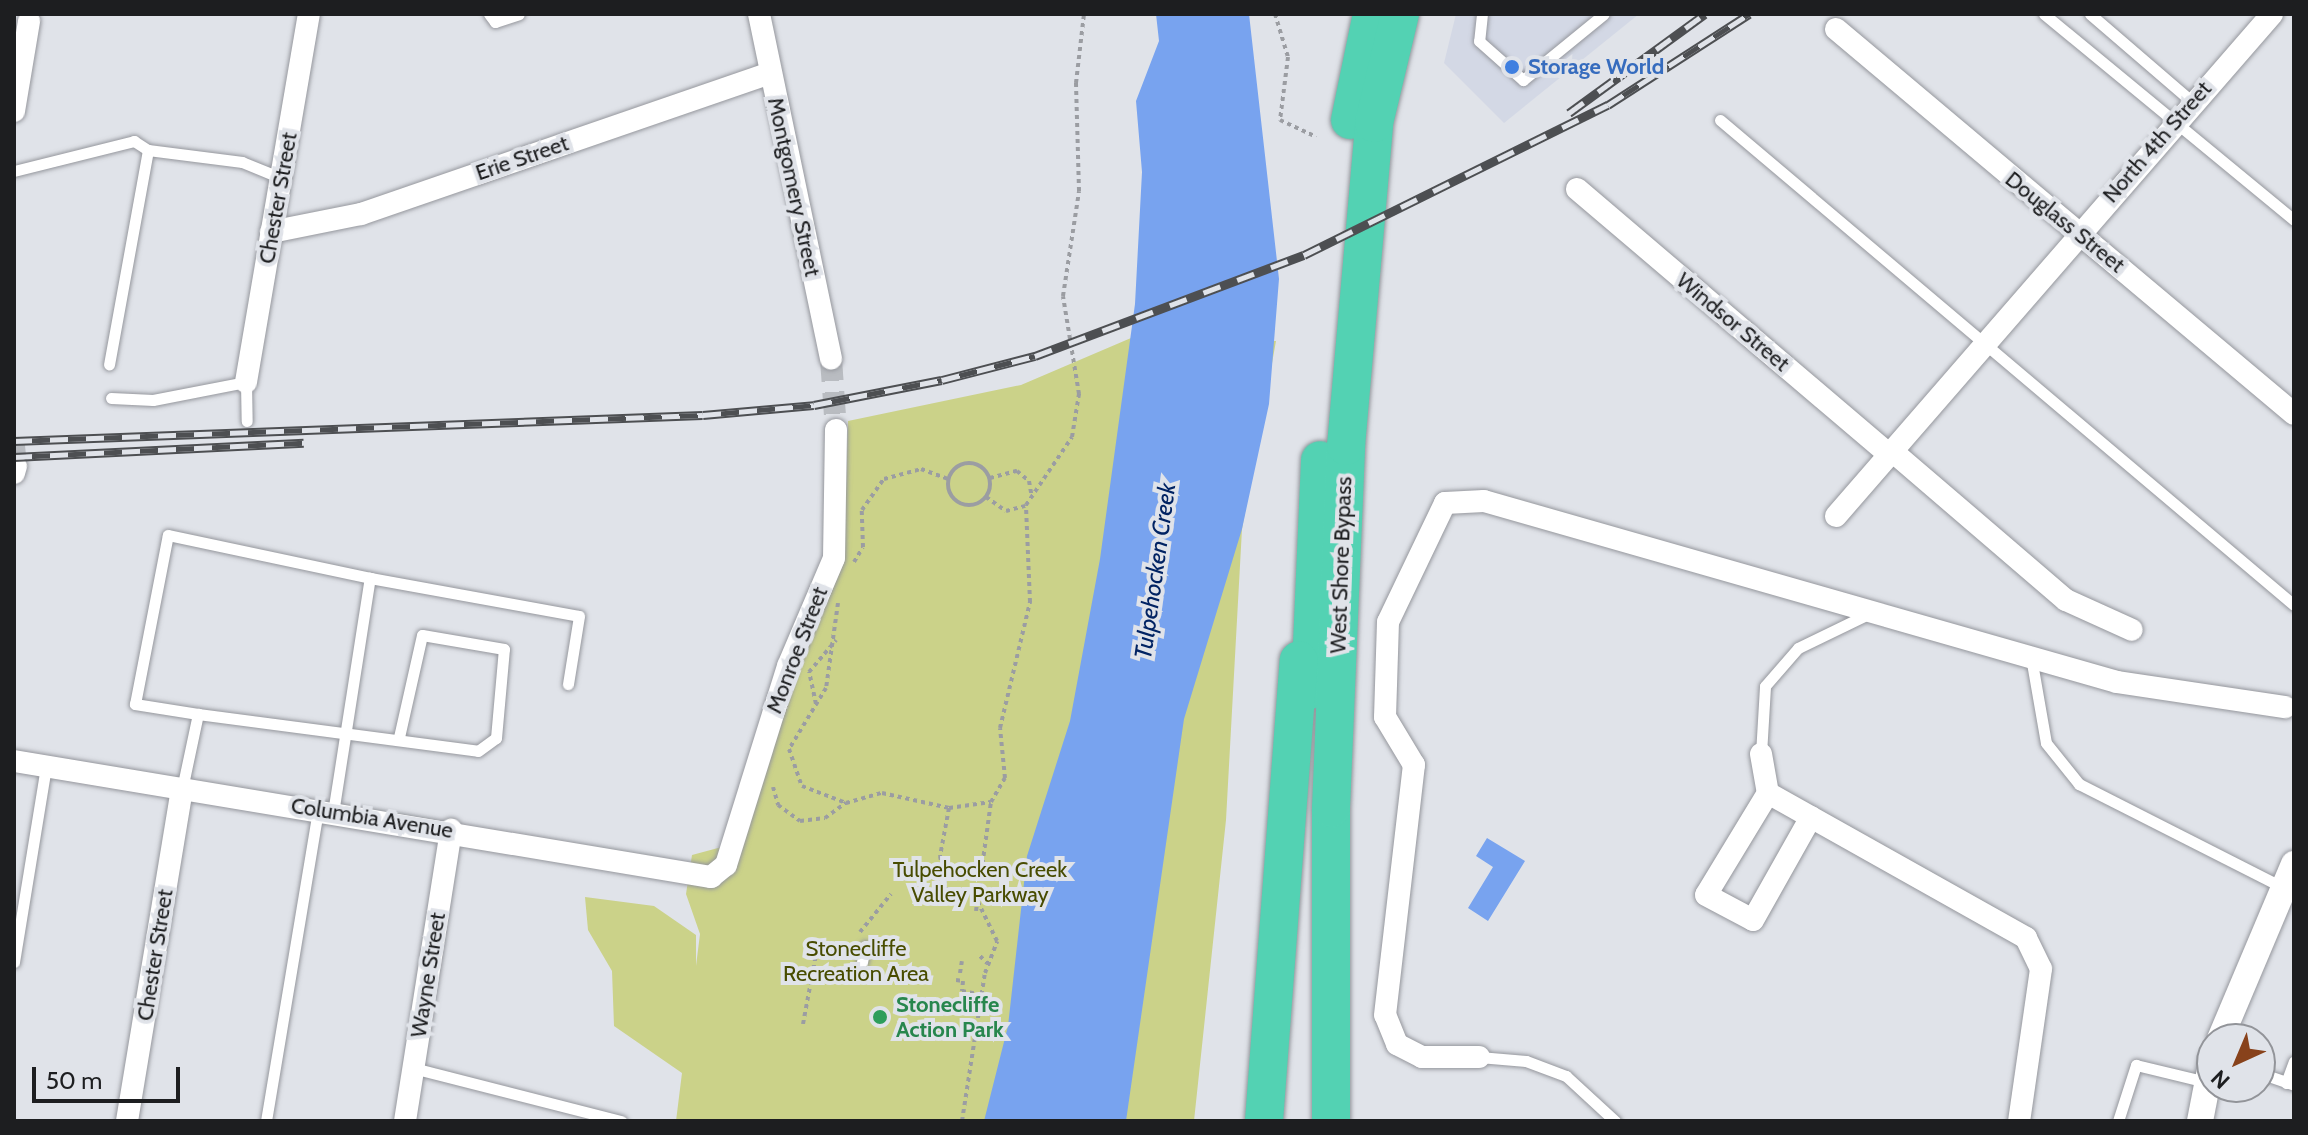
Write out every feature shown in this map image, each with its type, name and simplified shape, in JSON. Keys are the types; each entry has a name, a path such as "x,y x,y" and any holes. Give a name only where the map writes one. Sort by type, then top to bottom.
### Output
{"highway":[{"path":"1350,115 1361,14"},
{"name":"West Shore Bypass","path":"1308,1121 1307,775 1330,335 1350,115 1393,21"},
{"name":"West Shore Bypass","path":"1331,1121 1331,808 1346,446 1374,123 1393,21"},
{"path":"1264,1121 1330,335"},
{"path":"1331,1045 1340,1121"}],"street":[{"name":"Chester Street","path":"246,382 309,14"},
{"name":"Montgomery Street","path":"759,14 831,359"},
{"name":"North 4th Street","path":"1836,516 2191,101 2272,14"},
{"path":"14,111 30,20"},
{"name":"Douglass Street","path":"1836,29 2294,414"},
{"name":"Erie Street","path":"271,232 361,214 770,73"},
{"name":"Windsor Street","path":"1577,189 2066,600 2132,630"},
{"name":"Monroe Street","path":"726,865 788,666 834,558 836,430"},
{"path":"1479,1057 1422,1057 1397,1044 1385,1015 1414,765 1385,717 1388,622 1445,503 1484,501 2117,682 2285,707"},
{"path":"1761,754 1768,793 1706,895 1753,920 1811,817"},
{"name":"Columbia Avenue","path":"14,761 451,830 711,877 726,865"},
{"name":"Chester Street","path":"127,1121 182,789"},
{"path":"1768,793 2026,938 2041,969 2019,1121"},
{"name":"Wayne Street","path":"405,1121 451,830"},
{"path":"2227,1023 2290,872"}],"lane":[{"path":"489,14 495,22 519,14"},
{"path":"1482,14 1479,41 1523,80 1604,14"},
{"path":"2044,14 2294,220"},
{"path":"2090,14 2191,101"},
{"path":"1720,120 2294,605"},
{"path":"14,171 134,141 148,150 213,156 281,178"},
{"path":"109,364 148,150"},
{"path":"111,398 153,400 246,382 247,421"},
{"path":"399,737 422,635 504,649 496,738 478,751 346,729 316,734 135,704 168,535 370,578 579,616 568,684"},
{"path":"266,1121 326,812 346,729 370,578"},
{"path":"1761,754 1765,686 1798,648 1872,612"},
{"path":"2031,657 2046,743 2079,784 2290,872"},
{"path":"182,789 198,714"},
{"path":"14,962 46,767"},
{"path":"862,962 865,946"},
{"path":"1479,1057 1526,1061 1566,1076 1615,1121"},
{"path":"2290,1084 2294,1061"},
{"path":"2118,1121 2136,1065 2196,1069"},
{"path":"413,1068 621,1121"}],"path":[{"path":"846,573 863,547 862,510 884,479 921,469 949,479 960,503 986,497 1006,511 1026,505 1072,437 1079,394 1063,296 1079,191 1076,83 1084,14"},
{"path":"1275,14 1288,57 1280,120 1294,133 1316,137"},
{"path":"949,479 969,462 990,478"},
{"path":"990,478 1017,471 1029,481 1032,498"},
{"path":"986,497 990,478"},
{"path":"976,911 991,802 1005,778 1000,728 1030,602 1026,505"},
{"path":"781,763 817,706 838,638 840,589"},
{"path":"817,706 809,672 838,638"},
{"path":"789,749 802,786 846,803"},
{"path":"776,772 773,794 800,821 825,818 846,803 882,793 949,808 991,802"},
{"path":"949,808 940,856 949,903"},
{"path":"851,943 891,894"},
{"path":"962,1121 987,963 996,928 978,902"},
{"path":"803,1024 817,949"},
{"path":"980,956 987,963"},
{"path":"960,973 962,961"},
{"path":"956,980 963,981 962,991 982,995"}],"shaded area":[{"name":"Storage World","path":"1456,14 1639,14 1504,123 1444,63"}],"green space":[{"name":"Tulpehocken Creek Valley Parkway","path":"1131,338 1276,341 1242,529 1226,820 1194,1121 676,1121 682,1073 614,1026 612,971 588,930 585,897 654,906 696,935 696,966 700,934 686,894 692,855 744,841 786,698 844,562 848,421 1021,385"}],"water":[{"name":"Tulpehocken Creek","path":"1156,14 1249,14 1279,279 1269,404 1242,529 1184,719 1126,1121 984,1121 1008,1026 1027,856 1070,721 1100,559 1135,304 1142,172 1136,101 1159,41"},
{"path":"1487,838 1525,861 1488,921 1468,908 1493,867 1476,856"}],"tunnel":[{"path":"831,359 836,430"},
{"path":"14,446 16,466"}],"railway":[{"path":"1569,113 1705,14"},
{"path":"14,441 703,415 814,405 942,380 1035,356 1304,255 1608,105 1749,14"},
{"path":"14,457 304,443"}],"place":[{"name":"Storage World","path":"1512,67"},
{"name":"Stonecliffe Action Park","path":"880,1017"}],"park label":[{"name":"Stonecliffe Recreation Area","path":"856,960"}]}
